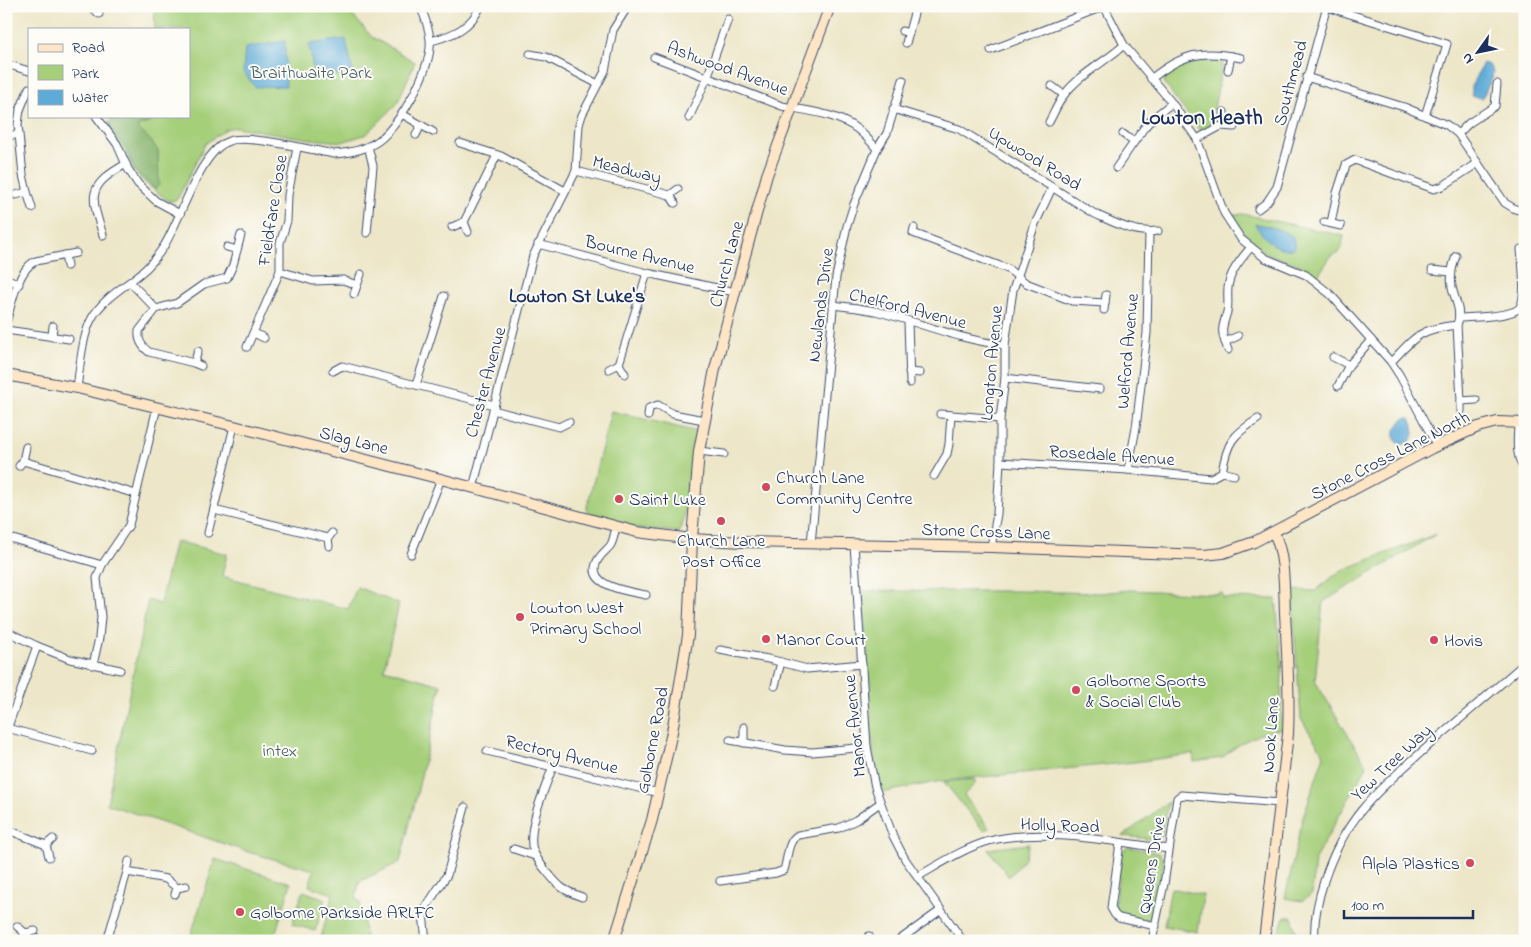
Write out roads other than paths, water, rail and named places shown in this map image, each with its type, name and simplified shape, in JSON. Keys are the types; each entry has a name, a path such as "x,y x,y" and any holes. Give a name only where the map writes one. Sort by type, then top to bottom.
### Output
{"street":[{"path":"90,6 99,14"},
{"path":"77,388 88,328 92,317 110,296 144,270 165,245 210,155 222,144 238,138 246,138 334,154 357,151 386,135 402,114 428,61 431,41 428,26 420,6"},
{"path":"431,41 448,37 470,24 481,6"},
{"name":"Chester Avenue","path":"473,488 533,256 576,171 579,125 582,115 605,71 613,30 628,6"},
{"name":"Church Lane","path":"692,539 699,451 704,420 735,292 767,175 830,6"},
{"path":"906,43 906,32 916,6"},
{"path":"991,50 1104,6 1124,45 1172,103 1197,139 1224,213 1241,239 1265,258 1294,269 1316,281 1330,294 1390,362 1408,387 1437,446"},
{"name":"Southmead","path":"1258,209 1267,202 1277,187 1327,7 1447,44 1425,116"},
{"path":"690,118 728,19"},
{"path":"1049,122 1064,95 1077,82 1124,45"},
{"path":"1151,79 1166,67 1183,58 1206,53 1241,58"},
{"path":"530,54 546,57 598,84"},
{"path":"1228,70 1231,56"},
{"name":"Ashwood Avenue","path":"654,57 782,106 802,108 844,121 857,129 878,148"},
{"path":"6,64 28,71"},
{"path":"1306,77 1376,98 1447,125 1458,134 1505,203 1515,209 1525,211"},
{"name":"Newlands Drive","path":"810,544 836,277 847,226 854,204 878,148 887,133 903,80"},
{"path":"1458,134 1469,123 1495,106 1497,84"},
{"path":"1052,86 1064,95"},
{"path":"28,91 19,117 18,135 27,192 32,208"},
{"path":"1116,168 1152,119 1172,103"},
{"name":"Upwood Road","path":"894,109 959,129 978,139 1052,188 1095,214 1114,223 1131,229 1149,232 1158,231"},
{"path":"1224,112 1225,125"},
{"path":"402,114 432,132"},
{"path":"101,118 138,184 156,202 180,214"},
{"path":"416,135 421,125"},
{"path":"1197,139 1225,125 1234,127"},
{"path":"1123,134 1134,142"},
{"path":"6,135 18,135"},
{"path":"460,143 496,155 565,191"},
{"path":"366,233 372,166 368,146"},
{"name":"Fieldfare Close","path":"247,347 280,271 280,243 287,221 288,195 297,148"},
{"path":"452,227 464,222 496,155"},
{"path":"1341,226 1328,222 1346,165 1355,160 1434,189 1443,186 1478,163"},
{"path":"103,235 94,204 96,189 103,178 126,164"},
{"name":"Meadway","path":"576,171 670,195"},
{"name":"Longton Avenue","path":"992,547 997,514 1000,419 1005,378 1005,345 1013,290 1035,224 1052,188"},
{"path":"674,203 670,195 678,189"},
{"path":"16,196 27,192"},
{"path":"464,222 468,232"},
{"path":"100,228 109,225"},
{"name":"Welford Avenue","path":"1128,470 1136,428 1147,333 1149,232"},
{"path":"913,233 1008,269 1026,283 1072,301 1105,303"},
{"path":"202,366 149,352 143,348 140,342 139,330 156,309 177,302 204,284 227,278 234,265 241,235"},
{"name":"Bourne Avenue","path":"538,244 647,273 735,292"},
{"path":"227,247 237,250"},
{"path":"1228,350 1222,328 1227,311 1230,279 1251,248"},
{"path":"1460,318 1522,311 1524,298 1522,249"},
{"path":"6,323 25,269 30,264 76,252"},
{"path":"65,255 67,266"},
{"path":"1456,256 1451,272 1452,287 1459,306 1460,318 1457,325 1461,411"},
{"path":"1432,270 1451,272"},
{"path":"280,271 314,281 342,280 357,285"},
{"path":"624,374 619,364 647,273"},
{"path":"354,294 361,274"},
{"path":"6,278 19,284"},
{"path":"130,282 156,309"},
{"path":"416,385 444,296"},
{"name":"Chelford Avenue","path":"833,305 876,312 980,342 1005,345"},
{"path":"908,322 910,383"},
{"path":"1390,362 1417,336 1431,329 1457,325"},
{"path":"52,337 53,326"},
{"path":"6,330 69,340"},
{"path":"254,333 264,338"},
{"path":"1225,342 1238,336"},
{"path":"1338,386 1349,365 1371,340"},
{"path":"194,363 198,352"},
{"path":"1333,357 1349,365"},
{"path":"609,369 619,364"},
{"path":"333,371 342,366 416,385 559,427 569,422"},
{"path":"909,372 920,373"},
{"name":"Slag Lane","path":"6,375 77,388 234,426 441,479 616,527 637,532 692,539"},
{"path":"1005,378 1100,389"},
{"path":"1461,401 1476,400"},
{"path":"640,408 648,413 652,406 658,405 673,414 704,420"},
{"path":"93,665 99,638 100,617 97,578 102,565 129,525 157,407"},
{"path":"940,414 1000,419"},
{"path":"934,476 947,454 951,415"},
{"path":"1222,472 1225,454 1230,444 1237,434 1258,419"},
{"path":"1521,422 1518,456 1520,463 1525,469"},
{"name":"Stone Cross Lane North","path":"1274,533 1472,429 1488,424 1521,422"},
{"path":"208,533 234,426"},
{"path":"26,446 21,464 136,494"},
{"path":"699,451 724,454"},
{"name":"Rosedale Avenue","path":"1000,462 1128,470 1210,478 1222,472 1234,475"},
{"path":"411,554 441,479"},
{"path":"214,510 330,539"},
{"path":"616,527 612,543 595,565 597,576 604,584 646,595"},
{"name":"Stone Cross Lane","path":"692,539 1214,555 1237,550 1274,533"},
{"name":"Nook Lane","path":"1264,941 1288,734 1290,692 1284,590 1279,542 1274,533"},
{"path":"6,537 102,565"},
{"name":"Golborne Road","path":"614,941 629,898 659,793 672,732 688,635 692,539"},
{"name":"Manor Avenue","path":"854,544 868,747 871,769 880,803 893,836 917,877 963,941"},
{"path":"6,631 70,659 120,670"},
{"path":"37,646 7,730 92,751"},
{"path":"720,650 807,669 862,664"},
{"path":"775,686 780,662"},
{"name":"Yew Tree Way","path":"1315,941 1317,905 1328,869 1342,838 1355,817 1390,780 1525,663"},
{"path":"744,727 744,743"},
{"path":"730,740 785,750 812,752 868,747"},
{"name":"Rectory Avenue","path":"487,751 659,793"},
{"path":"553,766 533,824 532,845 535,856 556,883 564,890 582,897"},
{"name":"Queens Drive","path":"1152,941 1177,798 1181,795 1280,803"},
{"path":"720,881 776,873 784,870 790,842 794,837 839,828 856,820 880,803"},
{"path":"426,941 424,910 447,876 464,807"},
{"path":"6,830 46,845"},
{"name":"Holly Road","path":"917,877 955,855 978,845 1033,835 1169,849"},
{"path":"46,845 53,839"},
{"name":"Holly Road","path":"1120,843 1111,908 1119,918 1156,926"},
{"path":"46,845 49,856"},
{"path":"514,849 535,856"},
{"path":"107,941 129,861"},
{"path":"127,872 166,879 170,881 176,891 186,886"},
{"path":"898,941 940,910"},
{"path":"16,926 25,933 35,931"},
{"path":"22,941 25,933"}],"water":[{"path":"346,39 353,73 314,77 309,44"},
{"path":"285,41 286,86 255,87 243,72 245,48"},
{"path":"1483,63 1489,65 1493,72 1482,98 1472,96 1472,85"},
{"path":"1255,224 1275,228 1289,234 1293,237 1295,248 1283,249 1277,247 1262,234"},
{"path":"1404,418 1410,418 1414,435 1410,442 1400,445 1395,439 1395,430"}],"place":[{"name":"Church Lane Community Centre","path":"766,487"},
{"name":"Saint Luke","path":"619,499"},
{"name":"Church Lane Post Office","path":"721,521"},
{"name":"Lowton West Primary School","path":"520,617"},
{"name":"Manor Court","path":"766,639"},
{"name":"Hovis","path":"1434,640"},
{"name":"Golborne Sports & Social Club","path":"1076,690"},
{"name":"Alpla Plastics","path":"1470,863"},
{"name":"Golborne Parkside ARLFC","path":"240,912"}],"district":[{"name":"Lowton Heath","path":"1202,116"},
{"name":"Lowton St Luke's","path":"577,295"}],"park label":[{"name":"Braithwaite Park","path":"311,72"},
{"name":"intex","path":"280,750"}]}
